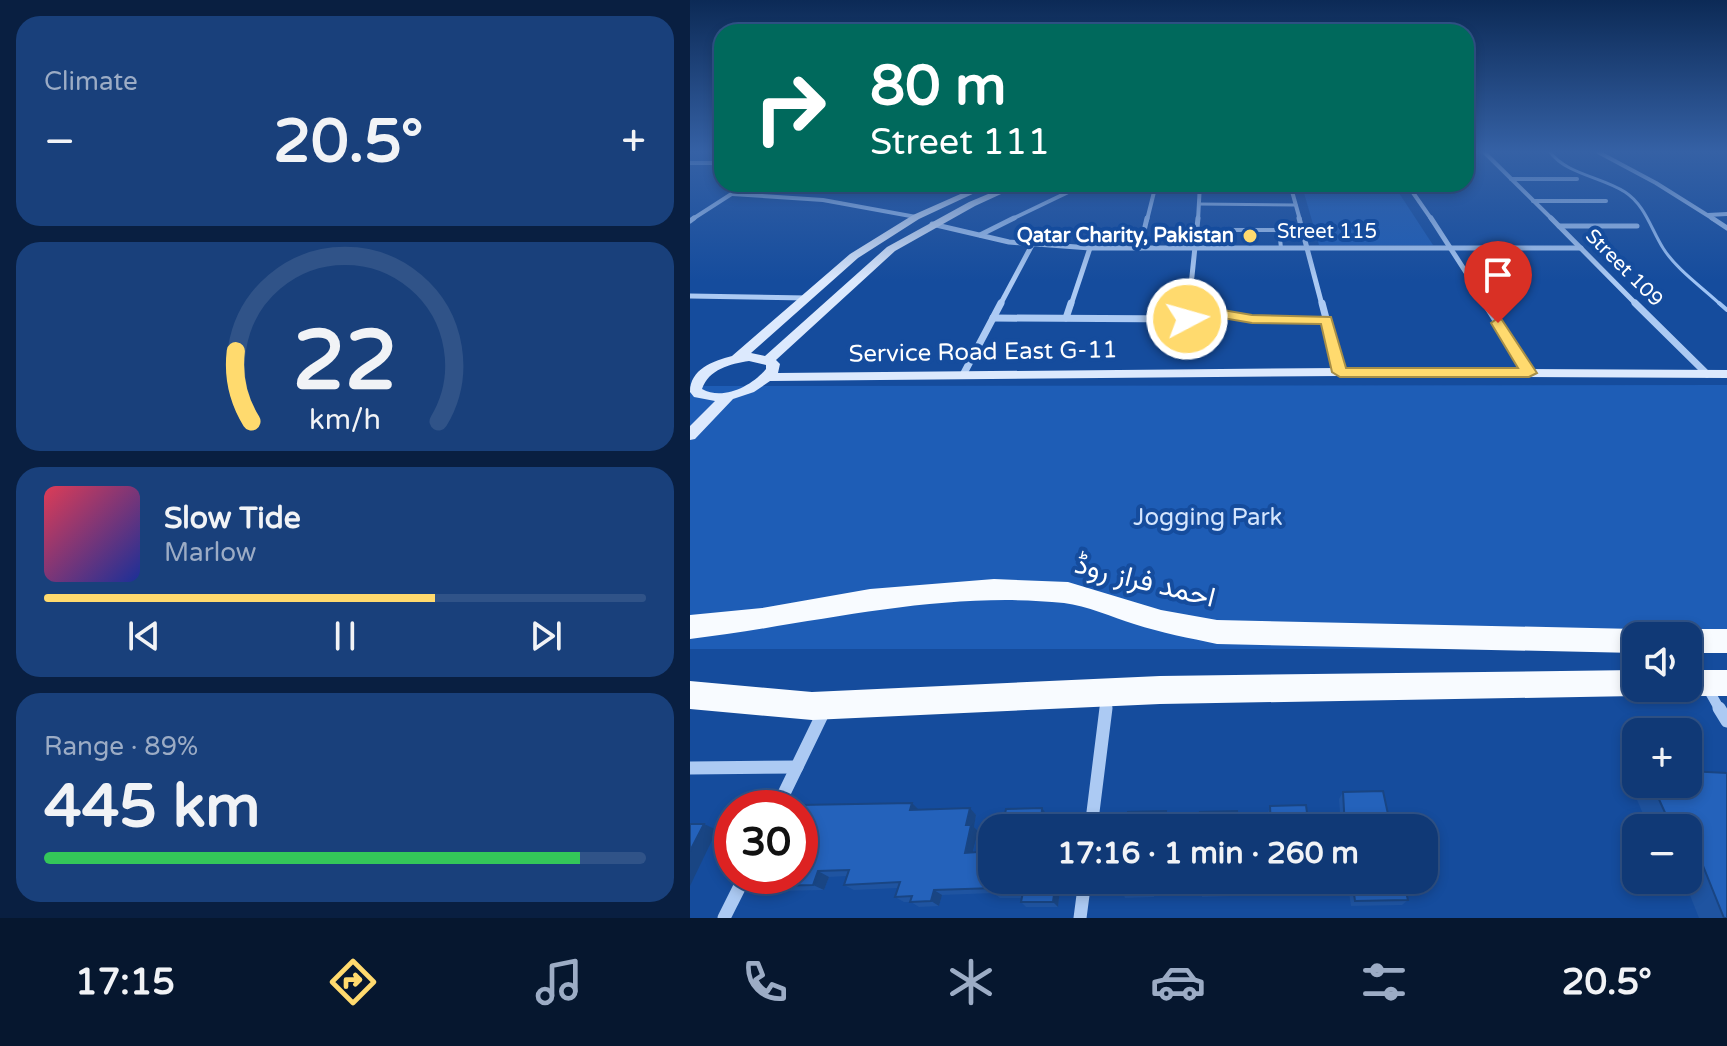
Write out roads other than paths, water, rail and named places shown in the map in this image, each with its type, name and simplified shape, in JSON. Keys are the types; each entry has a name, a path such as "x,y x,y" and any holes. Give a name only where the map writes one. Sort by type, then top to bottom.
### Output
{"main road":[{"path":"768,360 773,370 751,388 728,396 694,398 695,377 737,359 854,256 916,217 963,195"},
{"path":"737,359 768,360 891,249 931,224 994,195"},
{"name":"Service Road East G-11","path":"768,377 964,373 1727,374"},
{"path":"690,435 728,396"},
{"name":"احمد فراز روڈ","path":"690,627 788,615 870,600 994,589 1068,593 1173,624 1217,632 1622,641"},
{"path":"1702,641 1727,641"},
{"path":"690,695 786,705 827,705 1107,693 1622,683"}],"street":[{"path":"690,221 731,195"},
{"path":"745,195 823,200 916,217"},
{"path":"980,235 1063,195"},
{"path":"1140,248 1153,195"},
{"path":"1187,319 1197,248 1200,195"},
{"path":"1293,195 1340,372"},
{"path":"1414,195 1451,247 1529,373"},
{"name":"Street 109","path":"1527,195 1707,374"},
{"path":"1672,195 1727,228"},
{"path":"1533,201 1606,201"},
{"path":"1707,215 1727,214"},
{"name":"Street 115","path":"931,224 1032,245 1090,248 1581,248"},
{"path":"1559,226 1637,226"},
{"path":"964,373 1032,245"},
{"path":"1066,318 1090,248"},
{"path":"690,296 807,298"},
{"path":"993,318 1187,319 1211,312 1252,319 1327,320"},
{"path":"1706,683 1727,721"},
{"path":"1093,814 1107,693"},
{"path":"786,790 827,705"},
{"path":"690,768 797,767"},
{"path":"724,918 736,894"},
{"path":"1080,918 1083,894"}],"lane":[{"path":"1199,204 1296,205"},
{"path":"1231,230 1279,230 1281,248"}],"waterway":[{"path":"1629,195 1643,210 1668,256 1721,305"},
{"path":"1719,303 1727,310"}],"place":[{"name":"Qatar Charity, Pakistan","path":"1250,236"}],"park label":[{"name":"Jogging Park","path":"1208,517"}]}
